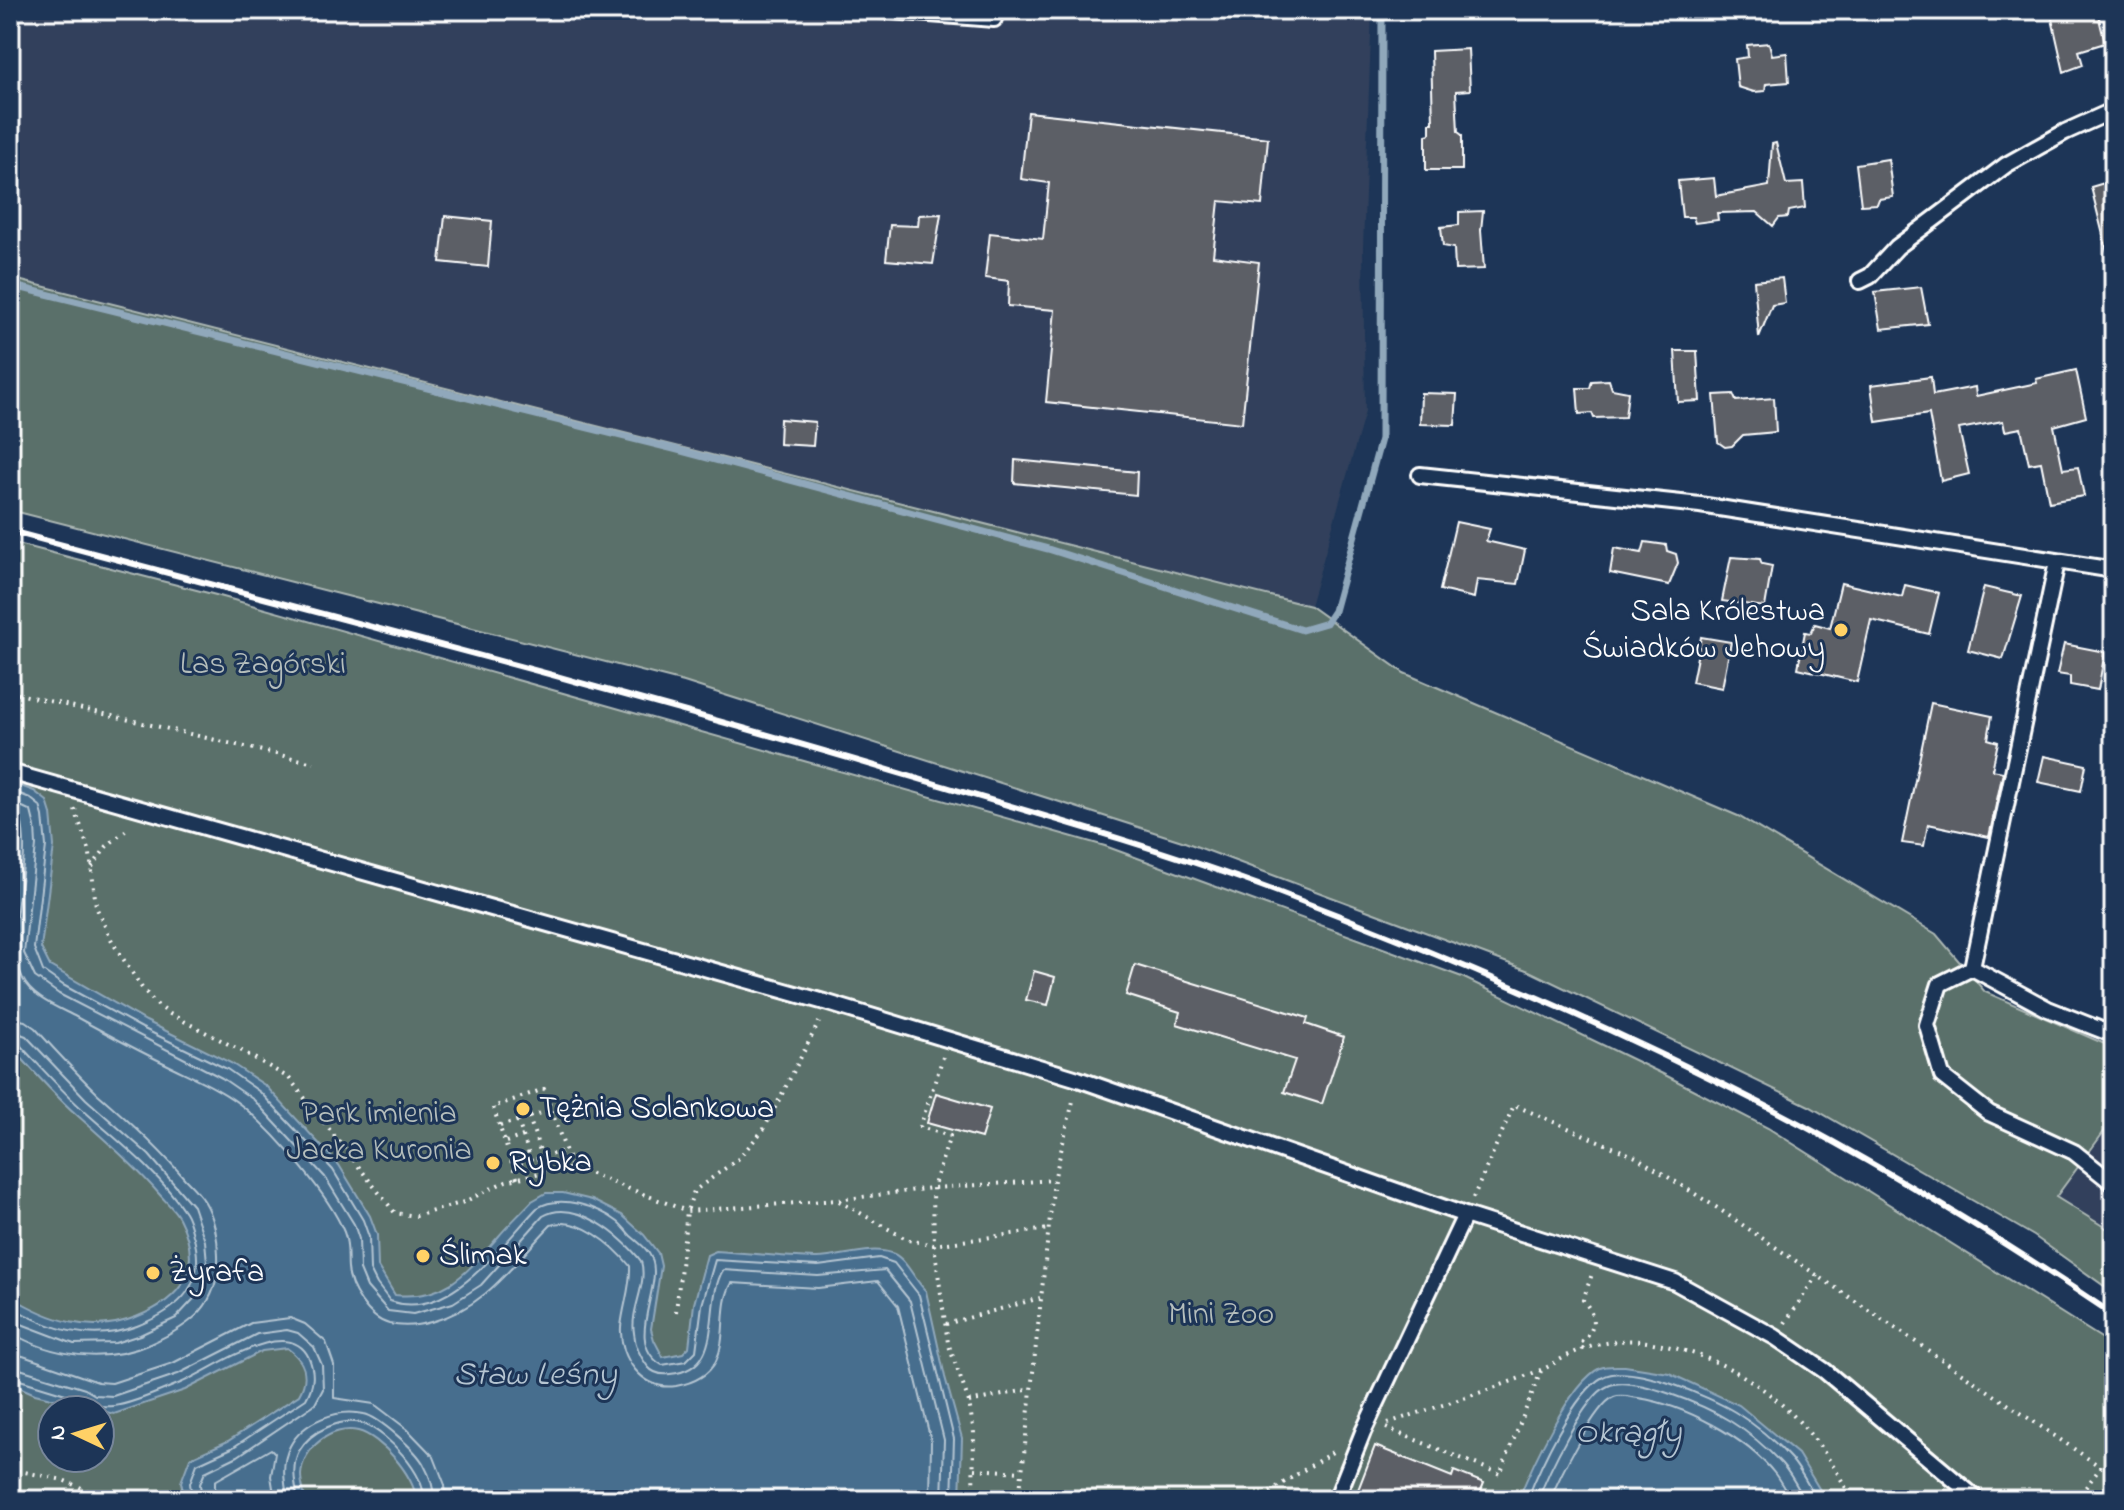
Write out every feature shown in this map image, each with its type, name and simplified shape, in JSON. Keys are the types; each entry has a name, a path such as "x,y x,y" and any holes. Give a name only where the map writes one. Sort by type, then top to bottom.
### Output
{"lane":[{"path":"878,10 994,19 995,10"},
{"path":"1860,281 1870,276 1897,247 2006,165 2065,132 2114,110"},
{"path":"1420,475 1700,505 2114,570"},
{"path":"1972,968 2057,562"},
{"path":"10,772 828,1003 1078,1079 1465,1215 1675,1282 1775,1337 1825,1371 1978,1500"},
{"path":"1972,968 2048,1009 2114,1035"},
{"path":"1972,968 1940,984 1927,1025 1942,1076 1989,1113 2074,1152 2114,1184"},
{"path":"1336,1500 1363,1432 1465,1215"}],"path":[{"path":"10,692 314,763"},
{"path":"68,788 90,854 96,907 113,943 142,988 170,1014 289,1078 395,1213 416,1216 464,1202 517,1178 546,1170 572,1169 687,1211 1054,1180"},
{"path":"91,869 107,846 128,828 155,812"},
{"path":"676,1312 687,1211 694,1191 738,1159 764,1129 828,1003"},
{"path":"949,1040 920,1127 950,1136 933,1188 934,1245 948,1343 969,1402 974,1433 973,1500"},
{"path":"1019,1500 1054,1180 1078,1079"},
{"path":"517,1178 493,1107 544,1089 572,1169"},
{"path":"1465,1215 1514,1105 1636,1157 2114,1476"},
{"path":"500,1126 551,1110"},
{"path":"529,1117 546,1170"},
{"path":"518,1121 535,1173"},
{"path":"505,1142 535,1138"},
{"path":"513,1166 566,1150"},
{"path":"838,1200 908,1240 934,1245 1048,1229"},
{"path":"1583,1350 1581,1343 1593,1327 1593,1315 1583,1300 1597,1257"},
{"path":"1775,1337 1817,1275"},
{"path":"946,1324 1041,1298"},
{"path":"1541,1371 1500,1474 1381,1426 1541,1371 1583,1350 1611,1342 1642,1339 1729,1367 1770,1393 1807,1429 1835,1464 1852,1500"},
{"path":"969,1402 1031,1389"},
{"path":"1256,1500 1363,1432"},
{"path":"2076,1500 2102,1467"},
{"path":"10,1469 63,1480 109,1500"},
{"path":"975,1469 1022,1472"}],"shaded area":[{"path":"10,10 1372,10 1363,247 1365,412 1310,606 10,278"},
{"path":"2114,1118 2114,1233 2056,1197"}],"green space":[{"path":"10,278 1310,606 1404,673 1738,816 1936,934 1985,992 2114,1048 2114,1118 2056,1197 2114,1233 2114,1293 2034,1236 1809,1106 1529,971 1182,841 684,682 10,510"},
{"name":"Park imienia Jacka Kuronia","path":"10,542 216,595 1105,846 1462,977 1768,1128 2114,1346 2114,1500 10,1500"}],"water":[{"name":"Staw Leśny","path":"10,782 34,791 47,801 51,814 54,846 41,948 50,966 146,1021 231,1063 266,1086 339,1165 370,1216 377,1235 378,1267 395,1295 429,1293 454,1281 476,1262 532,1201 546,1193 563,1193 592,1200 622,1215 658,1253 661,1266 651,1329 663,1357 683,1353 689,1347 694,1304 707,1255 716,1251 815,1258 865,1251 894,1254 926,1291 962,1438 960,1500 416,1500 410,1480 386,1449 367,1434 348,1430 329,1435 307,1456 301,1475 305,1500 185,1500 181,1482 190,1458 228,1441 299,1395 304,1369 287,1348 262,1351 185,1390 116,1413 116,1394 36,1394 10,1383 10,1296 40,1312 71,1322 103,1325 119,1322 152,1310 177,1291 189,1267 190,1252 187,1236 173,1209 51,1090 10,1045"},
{"name":"Okrągły","path":"1625,1366 1669,1373 1739,1405 1798,1454 1826,1500 1518,1500 1552,1428 1576,1390 1600,1368"}],"building":[{"path":"2050,10 2097,10 2105,43 2079,51 2083,65 2064,72"},
{"path":"1769,43 1772,55 1787,53 1789,82 1766,84 1765,91 1754,92 1738,87 1735,59 1748,57 1747,45"},
{"path":"1468,49 1470,90 1456,91 1458,132 1462,135 1462,170 1426,170 1426,135 1430,134 1430,123 1433,123 1431,51"},
{"path":"1028,112 1268,138 1262,205 1219,201 1213,256 1259,262 1242,423 1046,402 1055,310 1008,306 1009,281 985,278 990,233 1043,239 1049,183 1021,179"},
{"path":"1776,143 1786,184 1803,183 1805,208 1789,211 1788,217 1779,218 1773,226 1757,212 1717,213 1718,220 1695,223 1693,217 1682,217 1678,181 1714,178 1716,196 1769,186 1772,144"},
{"path":"1888,159 1893,197 1879,199 1877,204 1861,205 1856,164"},
{"path":"2114,180 2114,250 2107,251 2091,187"},
{"path":"1483,211 1484,269 1455,270 1454,248 1443,246 1441,227 1459,225 1459,212"},
{"path":"941,214 933,264 886,260 890,225 918,226 919,215"},
{"path":"445,216 492,221 488,267 440,262"},
{"path":"1782,278 1785,303 1772,305 1759,337 1754,281"},
{"path":"1921,287 1928,324 1881,329 1875,292"},
{"path":"1675,351 1697,351 1700,401 1678,402"},
{"path":"2076,370 2086,417 2054,426 2063,469 2078,467 2084,496 2049,502 2041,462 2029,464 2021,428 2005,431 2003,421 1959,429 1969,474 1941,481 1929,414 1876,422 1871,385 1931,377 1933,395 1975,387 1976,396 2037,383 2036,379"},
{"path":"1609,380 1612,389 1628,392 1625,417 1594,418 1592,413 1579,414 1577,388 1590,388 1592,381"},
{"path":"1421,393 1457,394 1455,425 1420,424"},
{"path":"1733,394 1736,401 1774,398 1776,432 1743,435 1732,446 1725,447 1718,442 1714,395"},
{"path":"780,419 815,422 813,446 779,444"},
{"path":"1015,460 1137,472 1136,495 1014,483"},
{"path":"1456,522 1490,529 1486,541 1525,550 1518,584 1477,580 1474,598 1440,590"},
{"path":"1645,542 1666,545 1667,551 1676,554 1678,563 1669,585 1610,573 1614,548 1642,553"},
{"path":"1731,557 1760,559 1762,564 1772,566 1765,607 1722,601"},
{"name":"Sala Królestwa Świadków Jehowy","path":"1841,583 1902,597 1905,585 1939,593 1929,634 1871,620 1857,682 1798,668 1805,632 1811,633 1815,624 1830,628"},
{"path":"1984,587 2022,596 2003,659 1968,650"},
{"path":"1701,637 1731,642 1722,688 1692,682"},
{"path":"2064,644 2105,652 2098,690 2070,685 2070,676 2057,674"},
{"path":"1931,703 1992,716 1988,739 1998,742 1992,770 2003,772 1989,837 1928,824 1924,846 1902,843"},
{"path":"2044,756 2086,765 2081,791 2038,782"},
{"path":"1135,965 1308,1018 1306,1024 1344,1037 1322,1104 1284,1092 1295,1060 1177,1024 1180,1012 1126,995"},
{"path":"1034,971 1055,977 1048,1005 1026,1000"},
{"path":"936,1093 990,1109 981,1138 927,1123"},
{"path":"1375,1446 1452,1477 1454,1471 1484,1483 1477,1500 1383,1500 1358,1490"}],"waterway":[{"path":"10,285 674,449 1048,549 1302,630 1326,623 1334,611 1381,439 1382,10"}],"railway":[{"path":"10,531 806,746 1098,832 1275,891 1523,991 1764,1105 1942,1205 2114,1315"}],"place":[{"name":"Sala Królestwa Świadków Jehowy","path":"1841,630"},
{"name":"Tężnia Solankowa","path":"523,1109"},
{"name":"Rybka","path":"493,1163"},
{"name":"Ślimak","path":"423,1256"},
{"name":"Żyrafa","path":"153,1273"}],"park label":[{"name":"Las Zagórski","path":"263,665"},
{"name":"Mini Zoo","path":"1221,1315"}]}
